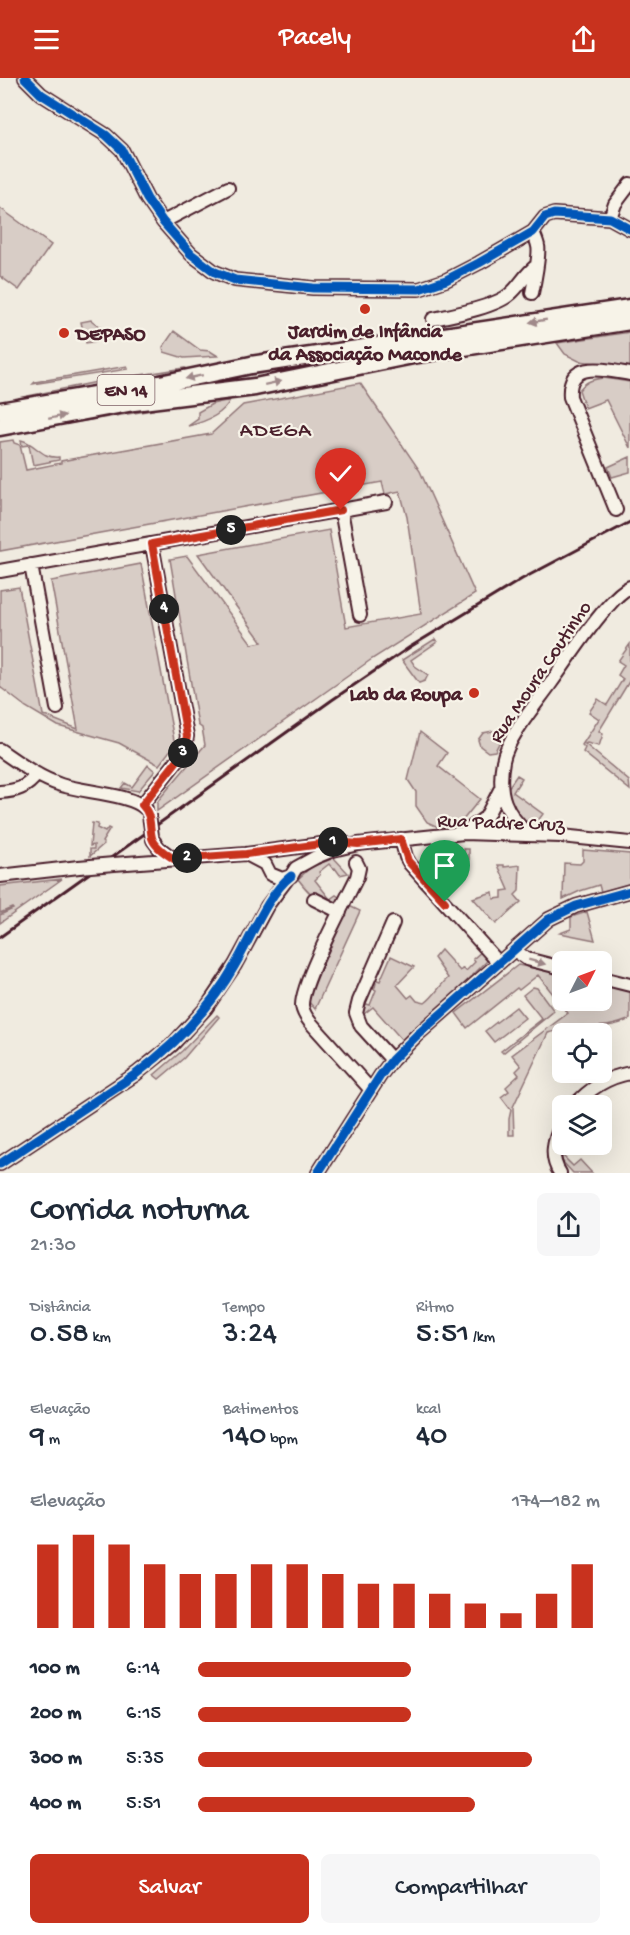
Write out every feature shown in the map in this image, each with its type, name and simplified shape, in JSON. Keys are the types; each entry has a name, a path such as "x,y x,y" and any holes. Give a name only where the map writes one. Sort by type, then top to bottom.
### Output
{"highway":[{"name":"EN 14","path":"0,411 160,384 251,364 630,308"},
{"name":"EN 14","path":"0,428 134,402 255,387 413,355 630,321"}],"street":[{"path":"25,78 41,94 106,135 122,150 147,198 163,222 191,254 215,272 235,280 313,288 419,289 447,280 533,232 544,217 554,214 610,218 630,229"},
{"path":"610,218 615,204 630,184"},
{"path":"163,222 228,188"},
{"path":"532,293 537,273 539,248 533,232"},
{"path":"433,319 494,303 510,295 526,274 536,266"},
{"path":"616,510 570,397 569,385 576,374 583,370 630,374"},
{"path":"0,571 386,502"},
{"path":"341,510 360,615"},
{"path":"146,810 184,752 187,736 152,544"},
{"path":"32,565 57,708"},
{"name":"Rua Moura Coutinho","path":"529,835 510,816 501,788 503,760 516,734 594,622 619,594 630,587"},
{"path":"0,750 37,774 64,786 136,802 146,810 152,838 150,849 143,862"},
{"path":"0,792 20,789 33,780 37,774"},
{"name":"Rua Moura Coutinho","path":"464,833 486,817 501,788"},
{"name":"Rua Padre Cruz","path":"426,838 464,833 529,835 630,844"},
{"path":"152,838 166,854 174,859"},
{"path":"246,854 282,879 324,853 358,844 426,838"},
{"name":"Rua Padre Cruz","path":"426,838 630,844"},
{"path":"401,839 408,861 499,963"},
{"path":"0,876 79,867 246,854 336,842 358,844"},
{"path":"0,1164 136,1074 172,1045 191,1026 222,986 267,906 292,873 295,857 288,849"},
{"path":"267,906 271,888 268,869 270,854 275,850"},
{"path":"356,862 359,868 357,877 309,979 302,1008 310,1022 371,1090"},
{"path":"318,1173 392,1060 499,963 558,913 630,891"},
{"path":"314,899 340,912"},
{"path":"392,1060 361,1026 356,1013 393,923"},
{"path":"514,950 527,959 552,965"},
{"path":"612,981 630,986"},
{"path":"586,1095 600,1083 630,1073"},
{"path":"554,1155 555,1166 560,1173"}],"shaded area":[{"path":"0,208 51,245 19,290 0,276"},
{"path":"91,320 114,338 86,343 81,322"},
{"path":"174,331 200,350 210,351 218,356 184,358 164,352 163,347"},
{"path":"630,332 630,367 579,361 565,354 557,343"},
{"path":"127,366 128,369 33,384 35,382"},
{"path":"185,368 185,371 18,398 102,381"},
{"path":"604,378 630,382 630,448 606,400 585,408 579,390 590,381"},
{"path":"360,383 420,471 475,594 372,659 157,811 157,803 161,797 205,745 202,728 198,725 170,559 187,556 252,644 262,642 198,554 329,530 346,627 421,614 407,517 400,491 385,494 382,482 0,551 0,442 13,440 14,443 20,445 26,470 61,463 61,461 211,434 243,405"},
{"path":"230,400 223,410 213,417 188,426 198,419 198,412 212,404"},
{"path":"152,408 153,410 47,427 49,425"},
{"path":"21,440 48,456 59,457 59,460 33,465 29,445 22,446"},
{"path":"630,457 630,472 612,477 608,467"},
{"path":"141,564 174,740 172,748 159,765 119,743 58,726 26,707 0,687 0,590 19,587 43,715 78,729 51,581"},
{"path":"435,639 437,642 411,660 415,666 428,675 425,681 419,683 402,660"},
{"path":"630,644 630,680 599,731 603,734 599,746 585,744 629,781 630,790 583,752 585,748 582,745 599,719 589,712 598,699 607,705 623,679 618,675 624,665 618,661"},
{"path":"503,729 495,751 488,752 480,746 478,740 483,733"},
{"path":"420,732 447,753 438,766 480,799 458,826 438,827 427,822 416,806 416,792 408,780"},
{"path":"148,765 155,771 138,791 121,788 125,783 132,787"},
{"path":"517,775 522,778 513,792 543,814 537,822 523,821 510,804 508,788"},
{"path":"92,823 98,824 97,828 105,832 108,828 110,829 102,842 104,844 90,856 90,849 94,849 94,845 90,846"},
{"path":"464,849 469,849 469,867 464,868 468,873 449,879 433,861 464,862"},
{"path":"583,850 630,854 630,884 601,892 599,885 563,899 564,863 580,864 583,861"},
{"path":"334,858 348,873 340,875 329,864 319,872 320,875 315,880 330,899 336,895 339,897 345,892 338,907 314,896 298,879 311,867"},
{"path":"498,865 504,865 504,867 520,865 519,891 515,895 521,902 496,924 473,898 493,892 494,899 502,898 502,891 509,890"},
{"path":"62,879 0,923 0,915 13,909 0,913 0,886"},
{"path":"347,905 360,911 315,1009 308,1001 309,990"},
{"path":"587,912 595,940 560,933 571,929 571,917"},
{"path":"441,950 460,971 463,968 466,971 475,962 473,959 482,951 487,961 402,1040 373,1007 360,1017 363,1003 370,1005 376,990 371,987 375,987 375,979 380,981 391,956 414,967 397,985 408,998 412,995 417,1001 425,1003 448,978 434,958"},
{"path":"518,965 552,972 552,993 538,975 519,990 517,988 467,1028 456,1013"},
{"path":"612,986 630,991 630,1019 620,1023 555,1023 568,1013 566,1011 612,1011"},
{"path":"533,987 537,988 554,1011 503,1053 501,1051 542,1019 523,995"},
{"path":"516,1007 525,1018 494,1042 485,1031"},
{"path":"217,1015 219,1017 184,1058 159,1079 154,1075 182,1051"},
{"path":"552,1025 552,1032 548,1033 513,1107 514,1135 509,1135 511,1110 501,1097 509,1091 506,1087 519,1075 516,1071 521,1066 512,1055"},
{"path":"562,1155 573,1166 580,1160 592,1173 573,1173 562,1161"}],"railway":[{"path":"0,937 410,647 522,579 630,522"}],"cycle path":[{"path":"25,78 41,94 106,135 122,150 147,199 163,222 191,254 215,272 235,280 313,288 419,289 446,280 479,263 533,232 545,217 554,214 610,218 630,229"},
{"path":"0,1164 136,1074 178,1038 215,996 235,965 267,905 291,876"},
{"path":"318,1173 380,1076 416,1036 549,919 576,906 630,891"}],"place":[{"name":"Jardim de Infância da Associação Maconde","path":"365,309"},
{"name":"DEPASO","path":"64,333"},
{"name":"Lab da Roupa","path":"474,693"}],"district":[{"name":"ADEGA","path":"276,429"}],"route":[{"path":"341,510 152,544 187,736 184,752 142,805 147,809 149,815 153,840 159,848 174,859 246,854 336,842 358,844 401,839 408,861 445,902"}]}
